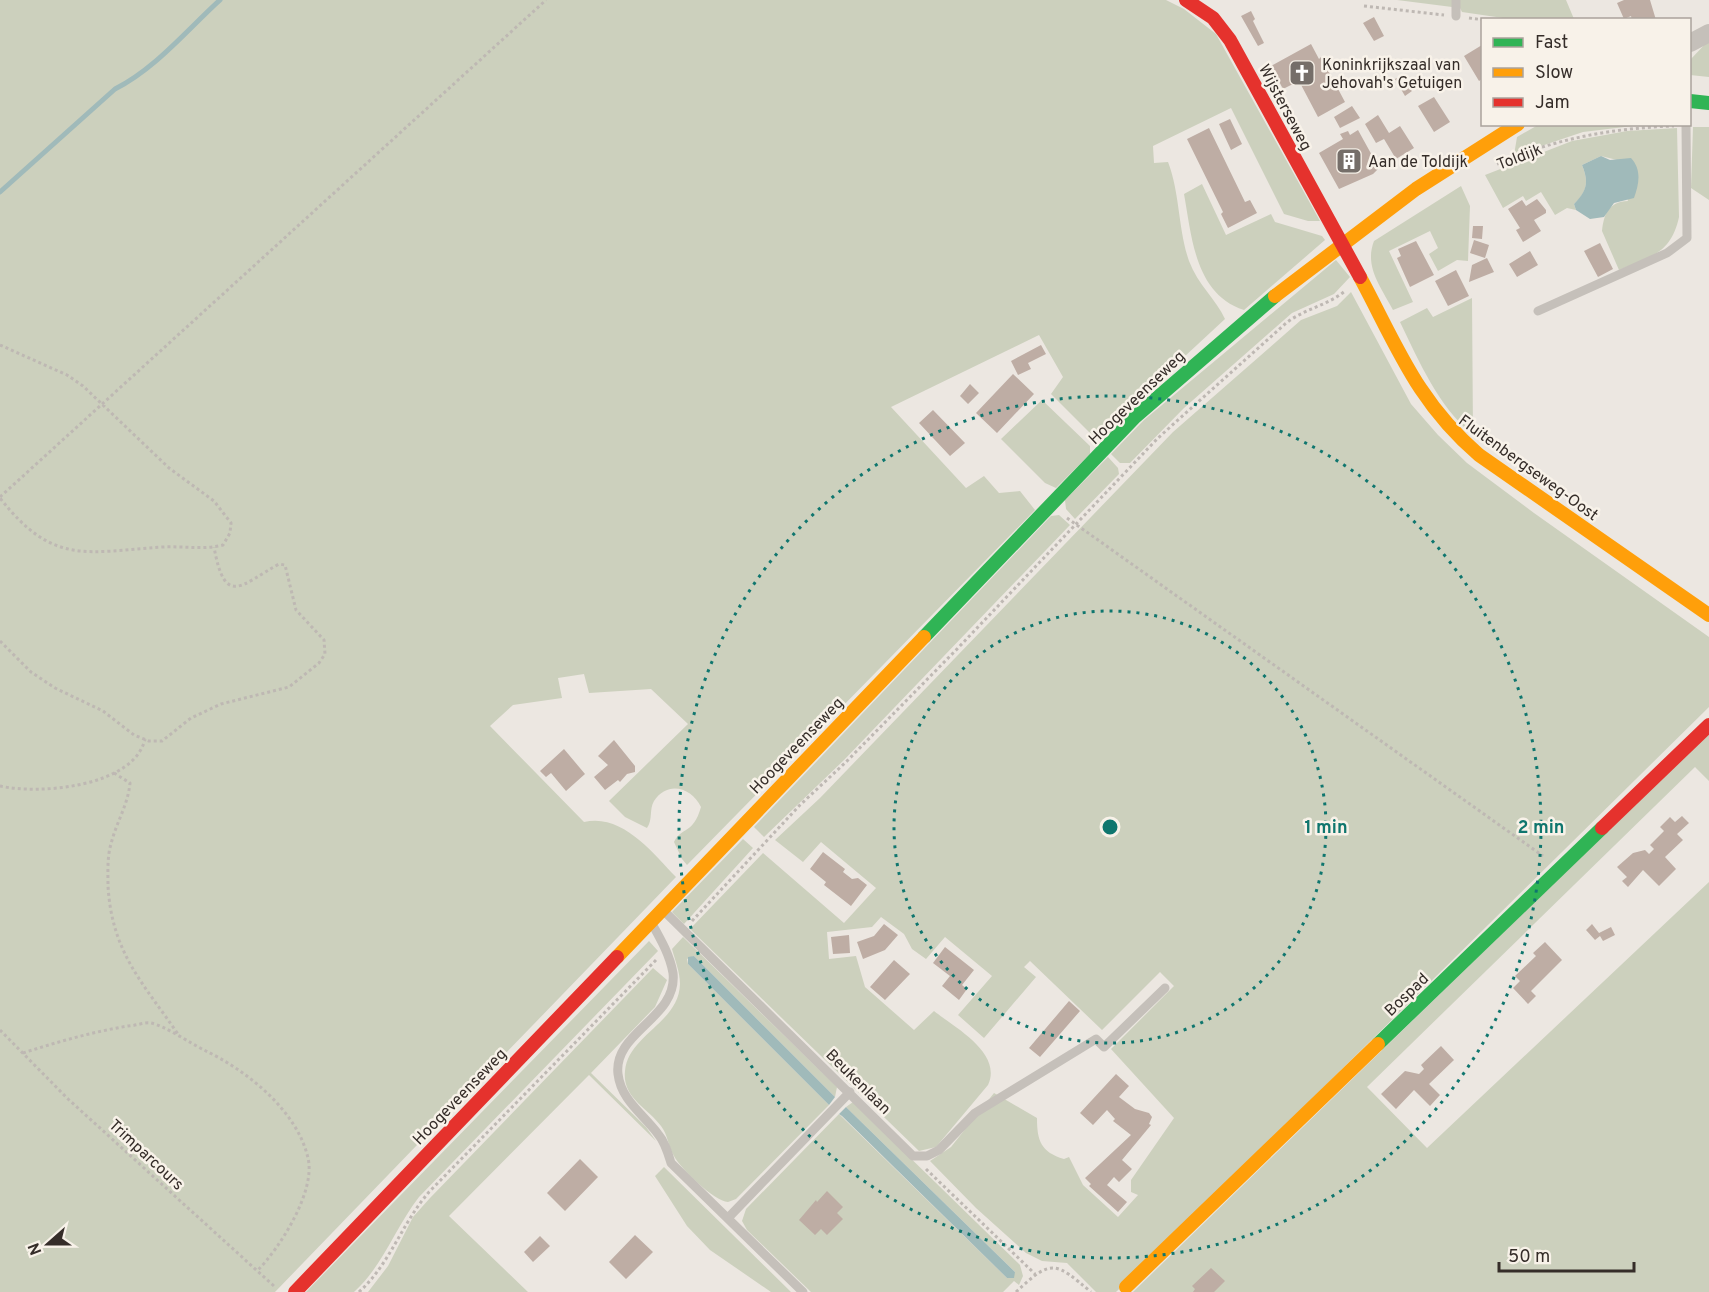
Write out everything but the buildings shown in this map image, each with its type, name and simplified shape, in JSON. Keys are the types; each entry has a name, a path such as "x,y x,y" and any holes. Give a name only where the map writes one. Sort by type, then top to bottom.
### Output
{"main road":[{"name":"Wijsterseweg","path":"1186,0 1216,21 1230,40 1341,243"},
{"path":"1691,101 1709,103"},
{"name":"Toldijk","path":"1341,243 1421,186 1515,126"},
{"name":"Fluitenbergseweg-Oost","path":"1341,243 1425,400 1445,426 1479,454 1709,615"},
{"name":"Hoogeveenseweg","path":"295,1292 650,920 1136,417 1204,355 1341,243"},
{"name":"Bospad","path":"1126,1287 1709,725"}],"street":[{"path":"1691,43 1709,33"}],"lane":[{"path":"1456,0 1456,16"},
{"path":"1538,311 1667,253 1687,238 1686,126"},
{"name":"Beukenlaan","path":"661,909 913,1156"},
{"path":"650,920 666,950 673,975 666,1002 657,1015 632,1038 617,1063 622,1090 660,1135 671,1163 803,1292"},
{"path":"913,1156 927,1156 939,1150 975,1113 1096,1039 1104,1047 1165,988"},
{"path":"728,1218 850,1092"}],"path":[{"path":"0,345 68,375 83,386 101,405 170,468 214,501 231,523 230,533 223,545 124,549 82,554 50,543 31,532 0,497 101,405 546,0"},
{"path":"1364,6 1481,19"},
{"name":"Toldijk","path":"1490,167 1546,145 1586,135 1623,129 1670,126"},
{"path":"684,930 800,805 846,762 1187,410 1294,317 1343,292 1354,280 1356,272"},
{"path":"1052,505 1076,525 1560,869"},
{"path":"0,641 31,672 103,711 134,735 145,739 162,741 191,718 221,704 289,687 319,663 325,654 324,640 296,610 285,564 279,564 240,588 232,586 220,575 214,547"},
{"path":"0,786 39,791 88,782 114,773 138,756 145,739"},
{"path":"114,773 130,783 122,816 110,845 108,877 112,918 119,944 133,971 181,1038"},
{"path":"359,1292 381,1268 405,1223 429,1192 666,950"},
{"path":"23,1053 60,1041 150,1023 213,1054 253,1080 300,1135 309,1160 305,1191 293,1219 283,1239 257,1271"},
{"name":"Trimparcours","path":"0,1030 69,1099 280,1292"},
{"path":"913,1156 1035,1274"},
{"path":"1016,1292 1035,1274 1053,1266 1061,1268 1091,1292"}],"green space":[{"path":"0,0 1166,0 1184,9 1216,34 1320,221 1308,221 1284,214 1231,108 1153,146 1154,163 1168,162 1172,174 1189,261 1225,319 1170,370 1103,440 1096,439 1051,394 1063,377 1039,335 891,407 966,488 984,476 999,493 1020,491 1035,510 687,865 674,842 695,822 698,816 701,807 692,795 679,789 666,790 660,794 654,801 647,828 625,817 609,801 688,724 651,689 589,693 584,674 558,678 562,698 513,705 490,726 584,822 611,823 623,829 646,846 676,877 275,1292 0,1292"},
{"path":"1397,0 1566,0 1574,18 1503,18 1462,12 1460,8"},
{"path":"1709,40 1709,77 1691,75 1691,59"},
{"path":"1536,126 1633,126 1583,132 1514,155 1517,137"},
{"path":"1693,127 1709,127 1709,200 1691,188"},
{"path":"1677,128 1679,217 1671,239 1658,252 1619,270 1602,231 1606,214 1612,206 1628,201 1617,160 1601,156 1582,165 1586,186 1574,204 1576,210 1567,208 1555,215 1541,192 1526,201 1523,196 1503,208 1485,175 1572,141 1627,131"},
{"path":"1202,184 1226,235 1271,214 1275,222 1322,236 1325,240 1244,310 1228,302 1215,291 1199,262 1184,194"},
{"path":"1461,186 1470,206 1468,261 1457,260 1438,271 1429,254 1438,248 1430,231 1389,251 1413,302 1393,310 1372,268 1371,250 1374,241"},
{"path":"1336,260 1350,277 1334,294 1292,313 1184,408 1130,463 1120,463 1111,454 1144,420"},
{"path":"1351,292 1411,404 1467,463 1709,637 1709,707 1116,1292 1096,1292 1067,1263 1042,1261 1026,1253 976,1208 930,1161 951,1147 994,1093 1037,1118 1039,1139 1045,1149 1064,1159 1069,1157 1083,1185 1118,1217 1138,1195 1131,1192 1131,1180 1174,1118 1111,1049 1174,986 1160,972 1102,1030 1030,961 1024,967 1036,977 984,1038 958,1015 992,976 945,937 926,959 912,949 904,934 881,917 872,927 827,932 829,959 856,956 865,987 914,1030 934,1011 974,1042 989,1062 991,1073 988,1085 936,1147 919,1151 690,929 763,853 844,923 876,888 821,842 803,862 775,840 820,798 1173,432 1301,320 1337,306"},
{"path":"1472,298 1473,435 1461,424 1440,397 1400,322 1427,308 1433,317"},
{"path":"1042,400 1090,446 1090,454 1056,488 1045,483 1001,439"},
{"path":"1108,457 1118,468 1119,474 1075,519 1066,509 1065,500"},
{"path":"1059,515 1070,525 844,760 764,837 754,827 1051,516"},
{"path":"1709,733 1709,781 1695,767 1367,1087 1427,1148 1709,882 1709,1292 1133,1292"},
{"path":"743,839 753,848 684,924 672,912"},
{"path":"683,937 837,1087 835,1097 694,956 687,959 688,964 829,1105 736,1199 728,1202 698,1184 683,1169 672,1152 663,1129 632,1096 625,1080 628,1059 643,1038 671,1009 677,997 680,980 672,949"},
{"path":"649,941 658,951 419,1197 364,1282 354,1292 306,1292"},
{"path":"653,968 667,980 655,1007 591,1073 646,1127 656,1141 589,1075 449,1216 528,1292 368,1292 388,1266 413,1217"},
{"path":"853,1102 1020,1265 1023,1276 1019,1285 1014,1281 1003,1292 811,1292 747,1230 742,1221 746,1209 839,1114 1007,1278 1015,1272 846,1107"},
{"path":"664,1167 791,1292 771,1292 710,1250 687,1226 655,1176"}],"water":[{"path":"1601,156 1610,160 1631,158 1637,167 1638,182 1634,198 1614,203 1604,217 1590,219 1576,210 1574,204 1586,186 1586,176 1582,165"},
{"path":"694,956 835,1097 829,1105 688,964 688,957"},
{"path":"846,1107 1015,1272 1014,1278 1007,1278 839,1114"}],"waterway":[{"path":"0,192 115,89 130,81 157,60 220,0"}],"traffic: fast":[{"path":"1691,101 1709,103"},
{"path":"924,637 1135,417 1275,296"},
{"path":"1378,1044 1602,828"}],"traffic: slow":[{"path":"1275,296 1416,189 1515,126"},
{"path":"1360,277 1410,372 1439,415 1458,435 1479,455 1709,615"},
{"path":"617,957 924,637"},
{"path":"1126,1287 1378,1044"}],"traffic: jam":[{"path":"1186,0 1213,18 1230,40 1360,277"},
{"path":"1602,828 1709,725"},
{"path":"295,1292 617,957"}],"place":[{"name":"Koninkrijkszaal van Jehovah's Getuigen","path":"1302,73"},
{"name":"Aan de Toldijk","path":"1349,161"}]}
